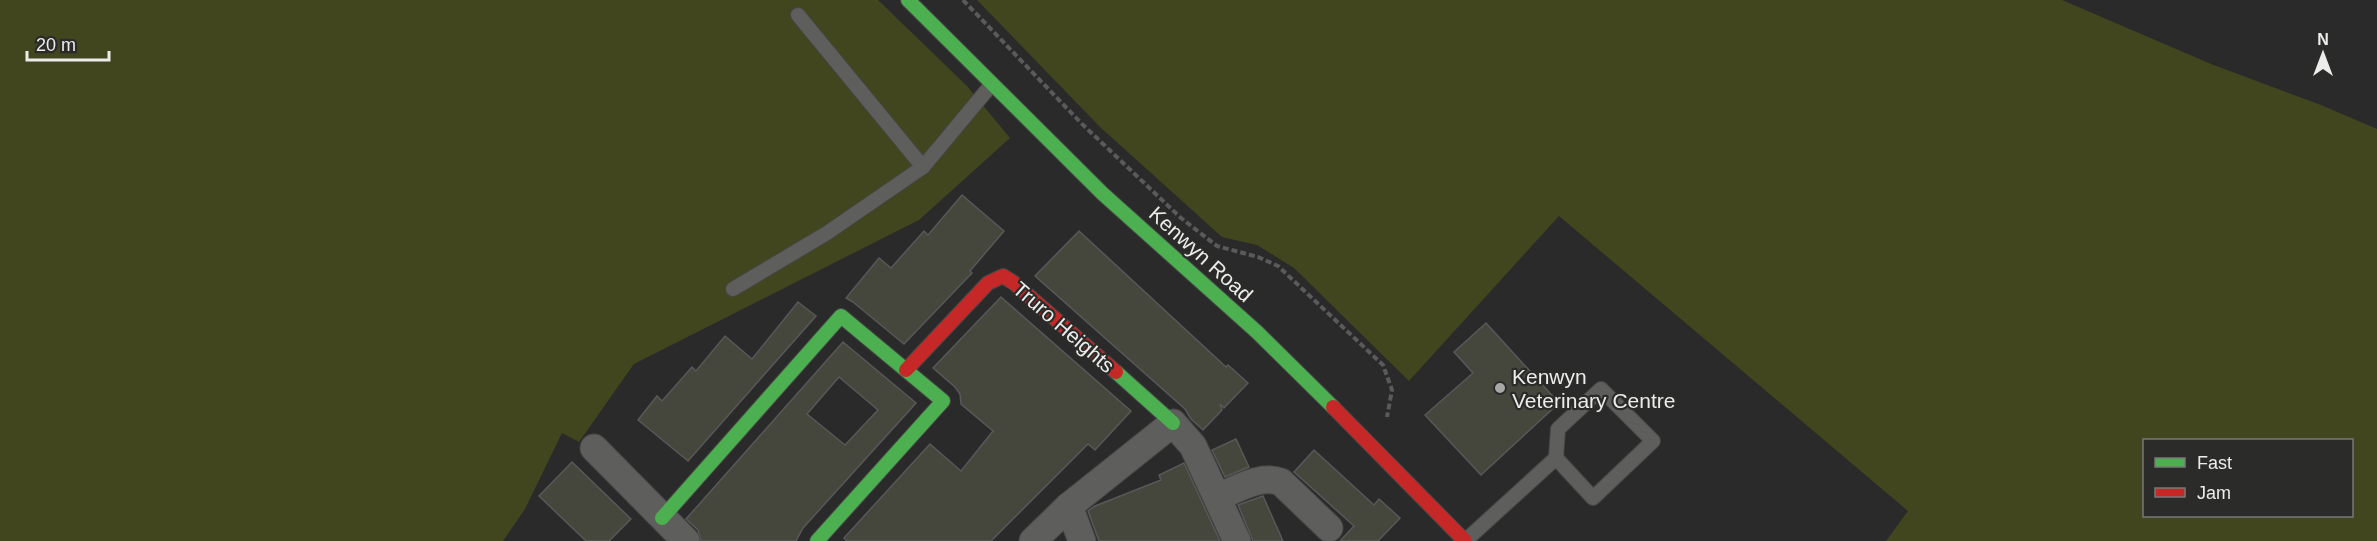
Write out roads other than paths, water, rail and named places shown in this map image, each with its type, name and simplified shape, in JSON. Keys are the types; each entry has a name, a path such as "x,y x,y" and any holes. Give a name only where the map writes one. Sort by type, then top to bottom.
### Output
{"street":[{"name":"Kenwyn Road","path":"908,0 1103,194 1257,332 1366,442 1399,472 1465,541"},
{"name":"Truro Heights","path":"906,370 988,283 1003,276 1014,283 1173,423 1193,446 1237,541"},
{"path":"662,518 841,316 943,401 817,541"},
{"path":"1040,539 1069,506 1173,423"},
{"path":"594,448 686,541"},
{"path":"1218,498 1258,481 1272,478 1281,482 1329,528"},
{"path":"1069,506 1082,541"}],"lane":[{"path":"798,15 923,167"},
{"path":"733,289 827,233 923,167 992,84"},
{"path":"1465,541 1556,458 1558,429 1601,389 1653,441 1593,498 1556,458"}],"place":[{"name":"Kenwyn Veterinary Centre","path":"1500,388"}]}
